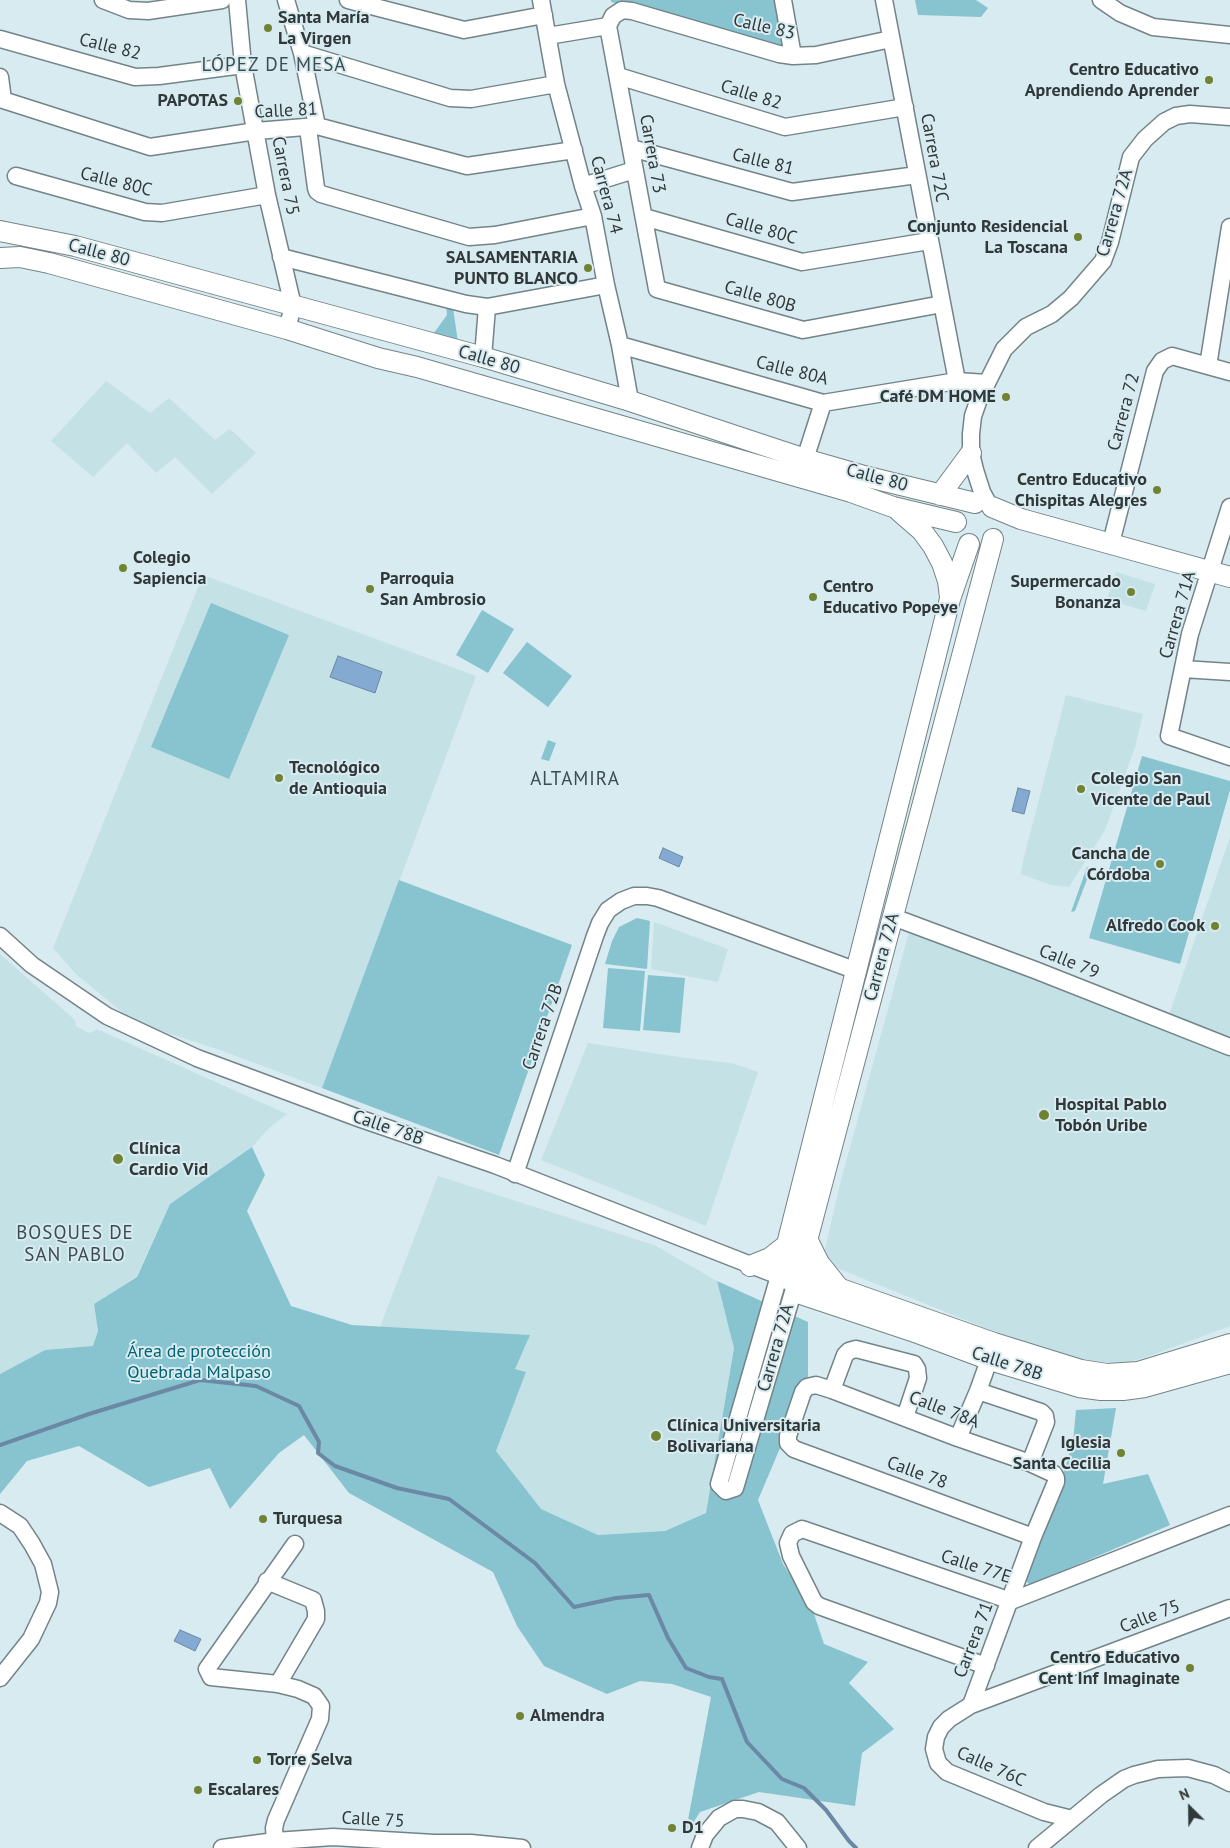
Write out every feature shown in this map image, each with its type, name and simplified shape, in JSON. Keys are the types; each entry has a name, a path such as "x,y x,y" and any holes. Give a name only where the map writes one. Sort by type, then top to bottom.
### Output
{"main road":[{"name":"Calle 80","path":"0,231 75,246 482,358 630,401 804,469 850,492 893,507 956,522"},
{"name":"Calle 80","path":"0,258 20,257 49,263 287,329 378,358 804,469 983,504 1036,523 1230,577"},
{"path":"0,270 49,263"},
{"path":"940,495 971,452"},
{"path":"983,504 998,517 999,529 995,537 982,545 969,544 959,535 956,522 962,509 983,504"},
{"path":"893,507 922,531 933,546 942,563 948,581 950,599"},
{"name":"Calle 80","path":"995,537 1013,528 1036,523"},
{"name":"Carrera 72A","path":"787,1279 808,1240 916,828 995,537"},
{"name":"Carrera 72A","path":"787,1279 788,1244 892,824 950,599 969,544"},
{"path":"892,824 916,828"},
{"path":"808,1240 819,1263 839,1288"},
{"path":"750,1266 770,1258 788,1244"},
{"name":"Calle 78B","path":"787,1279 807,1277 949,1326 992,1351 1079,1387 1101,1390 1145,1387 1230,1362"},
{"name":"Calle 78B","path":"787,1279 801,1294 912,1331 992,1351 1107,1374 1138,1372 1230,1344"},
{"path":"912,1331 940,1333 949,1326"}],"street":[{"path":"103,0 128,10 148,11 222,0"},
{"name":"Carrera 75","path":"237,0 243,65 267,195 293,306 287,329"},
{"path":"286,0 302,53 313,127 317,191 469,237 495,235 593,216"},
{"path":"348,0 464,30 543,8"},
{"path":"783,0 793,56"},
{"name":"Carrera 72C","path":"884,0 957,381"},
{"path":"1101,0 1120,13 1153,26 1230,35"},
{"name":"Carrera 74","path":"543,8 556,84 583,186 593,216 630,401"},
{"name":"Calle 83","path":"608,26 613,16 622,10 632,10 779,54 793,56 816,55 892,38"},
{"path":"548,36 608,26"},
{"name":"Carrera 73","path":"608,26 658,289"},
{"name":"Calle 82","path":"0,39 135,77 159,76 243,65"},
{"path":"302,53 450,98 471,99 556,84"},
{"name":"Calle 82","path":"618,76 785,126 905,107"},
{"name":"Calle 81","path":"0,81 3,100 150,148 256,131 313,127 467,166 574,150"},
{"name":"Carrera 72A","path":"983,504 982,492 971,452 973,416 979,399 1004,349 1026,327 1052,314 1071,298 1103,261 1110,242 1131,157 1144,139 1164,122 1176,116 1190,114 1230,117"},
{"name":"Calle 81","path":"631,148 792,192 917,175"},
{"path":"583,186 634,170"},
{"name":"Calle 80C","path":"16,176 145,212 162,214 267,195"},
{"name":"Calle 80C","path":"644,217 802,262 929,241"},
{"path":"1230,227 1208,366 1230,372"},
{"path":"281,257 466,304 487,307 606,285"},
{"name":"Calle 80B","path":"658,289 802,330 942,304"},
{"path":"482,358 487,307"},
{"name":"Calle 80A","path":"620,345 823,403 957,381 987,383"},
{"name":"Carrera 72","path":"1111,543 1155,371 1162,361 1172,356 1208,366"},
{"path":"804,469 823,403"},
{"name":"Carrera 71A","path":"1230,507 1190,634 1184,669 1168,736 1230,758"},
{"path":"1184,669 1230,672"},
{"name":"Carrera 72B","path":"515,1174 597,929 608,910 621,901 634,896 658,898 857,971"},
{"name":"Calle 79","path":"893,917 1035,970 1230,1047"},
{"name":"Calle 78B","path":"0,936 32,965 95,1009 127,1027 206,1062 361,1119 495,1165 787,1279"},
{"name":"Carrera 72A","path":"787,1279 735,1488 726,1491 719,1484 787,1279"},
{"path":"832,1390 845,1355 849,1351 856,1349 914,1364 917,1369 918,1378 905,1417"},
{"path":"958,1438 978,1391 992,1351"},
{"name":"Calle 78A","path":"788,1443 788,1436 803,1392 807,1387 816,1385 958,1438 1030,1462 1054,1474 1056,1478"},
{"path":"978,1391 1041,1412 1045,1416 1046,1422 1030,1462"},
{"name":"Calle 78","path":"788,1443 794,1448 1033,1537"},
{"name":"Carrera 71","path":"971,1705 1056,1478"},
{"path":"0,1513 20,1526 32,1544 42,1564 50,1592 48,1603 32,1639 0,1678"},
{"name":"Calle 77E","path":"986,1666 819,1606 814,1602 791,1556 788,1542 792,1534 802,1529 1011,1601 1225,1517"},
{"path":"274,1841 276,1820 320,1719 321,1706 314,1696 298,1689 278,1684 211,1677 207,1669 267,1581 295,1544"},
{"path":"267,1581 313,1600 316,1611 316,1619 278,1684"},
{"name":"Calle 75","path":"971,1705 1230,1608"},
{"name":"Calle 76C","path":"971,1705 949,1719 938,1732 934,1743 935,1753 943,1769 952,1775 1044,1812 1072,1819"},
{"path":"1037,1848 1101,1795 1124,1779 1143,1772 1172,1767 1188,1768 1214,1775 1230,1783"},
{"path":"700,1848 706,1835 719,1818 735,1809 742,1809 758,1812 777,1822 798,1848"},
{"name":"Calle 75","path":"222,1848 274,1841 333,1837 434,1843 470,1843 522,1848"}],"shaded area":[{"path":"106,381 150,413 169,398 215,440 230,429 256,453 212,494 175,457 156,473 127,443 93,477 51,441"},
{"name":"Supermercado Bonanza","path":"1116,572 1155,584 1146,611 1107,600"},
{"name":"Tecnológico de Antioquia","path":"203,575 476,676 322,1088 220,1050 134,1022 76,974 53,948"},
{"path":"338,656 382,672 375,693 330,677"},
{"name":"Colegio San Vicente de Paul","path":"1066,695 1143,714 1135,747 1105,830 1069,887 1051,885 1021,874"},
{"path":"1018,788 1030,791 1024,814 1012,811"},
{"name":"Alfredo Cook","path":"1230,837 1230,1036 1169,1015"},
{"path":"663,848 683,857 679,867 659,858"},
{"path":"654,922 728,949 718,982 651,969"},
{"name":"Hospital Pablo Tobón Uribe","path":"910,929 1230,1050 1230,1326 1144,1358 1127,1362 1093,1362 1073,1358 983,1327 822,1262 841,1180"},
{"name":"Clínica Cardio Vid","path":"0,954 75,1020 76,1026 89,1033 97,1029 287,1114 269,1128 252,1147 170,1204 136,1277 94,1304 98,1331 93,1346 45,1350 0,1374"},
{"path":"588,1043 685,1058 732,1063 758,1072 706,1226 541,1160"},
{"path":"438,1176 654,1245 717,1281 734,1347 706,1513 665,1531 598,1535 541,1509 496,1451 526,1372 380,1327"},
{"path":"180,1630 201,1639 195,1651 174,1641"}],"green space":[{"path":"611,0 774,0 784,49 611,2"},
{"path":"915,0 976,0 988,8 981,17 918,15"},
{"path":"446,305 453,308 458,342 431,337 447,315"},
{"path":"211,603 289,635 229,779 151,747"},
{"path":"482,610 514,629 488,673 456,655"},
{"path":"527,642 572,676 548,707 503,673"},
{"path":"548,740 556,743 549,761 541,759"},
{"name":"Cancha de Córdoba","path":"1142,756 1230,781 1230,790 1180,964 1089,938"},
{"path":"1087,867 1091,869 1075,911 1071,912"},
{"path":"399,880 572,945 499,1155 322,1088"},
{"path":"637,918 650,921 647,969 605,964 612,941 619,927"},
{"path":"608,968 645,971 640,1031 603,1028"},
{"path":"648,975 685,978 680,1033 643,1030"},
{"name":"Área de protección Quebrada Malpaso","path":"252,1147 265,1175 247,1211 291,1306 352,1325 530,1335 515,1369 526,1372 496,1451 541,1509 598,1535 665,1531 706,1513 734,1348 717,1281 808,1322 808,1382 758,1500 783,1564 813,1611 824,1644 868,1662 849,1683 894,1729 862,1753 855,1806 759,1792 700,1812 685,1836 711,1697 672,1684 640,1681 607,1694 544,1666 517,1626 493,1572 349,1493 304,1435 279,1453 230,1509 210,1468 149,1487 79,1446 27,1461 0,1494 0,1374 45,1350 93,1346 98,1331 94,1304 137,1277 170,1204"},
{"path":"1116,1408 1103,1484 1148,1474 1170,1525 1030,1585 1023,1578 1061,1481 1073,1442 1076,1410"}],"waterway":[{"path":"0,1445 89,1414 200,1380 256,1386 299,1406 319,1442 318,1453 335,1466 397,1488 449,1499 535,1563 574,1607 616,1598 649,1595 668,1638 686,1668 709,1677 722,1679 747,1742 782,1779 804,1788 826,1810 856,1848"}],"place":[{"name":"Santa María La Virgen","path":"268,28"},
{"name":"Centro Educativo Aprendiendo Aprender","path":"1209,80"},
{"name":"PAPOTAS","path":"238,101"},
{"name":"Conjunto Residencial La Toscana","path":"1078,237"},
{"name":"SALSAMENTARIA PUNTO BLANCO","path":"588,268"},
{"name":"Café DM HOME","path":"1006,397"},
{"name":"Centro Educativo Chispitas Alegres","path":"1157,490"},
{"name":"Colegio Sapiencia","path":"123,568"},
{"name":"Parroquia San Ambrosio","path":"370,589"},
{"name":"Supermercado Bonanza","path":"1131,592"},
{"name":"Centro Educativo Popeye","path":"813,597"},
{"name":"Tecnológico de Antioquia","path":"279,778"},
{"name":"Colegio San Vicente de Paul","path":"1081,789"},
{"name":"Cancha de Córdoba","path":"1160,864"},
{"name":"Alfredo Cook","path":"1215,926"},
{"name":"Hospital Pablo Tobón Uribe","path":"1044,1115"},
{"name":"Clínica Cardio Vid","path":"118,1159"},
{"name":"Clínica Universitaria Bolivariana","path":"656,1436"},
{"name":"Iglesia Santa Cecilia","path":"1121,1453"},
{"name":"Turquesa","path":"263,1519"},
{"name":"Centro Educativo Cent Inf Imaginate","path":"1190,1668"},
{"name":"Almendra","path":"520,1716"},
{"name":"Torre Selva","path":"257,1760"},
{"name":"Escalares","path":"198,1790"},
{"name":"D1","path":"672,1828"}],"district":[{"name":"LÓPEZ DE MESA","path":"274,66"},
{"name":"ALTAMIRA","path":"575,780"},
{"name":"BOSQUES DE SAN PABLO","path":"75,1245"}]}
